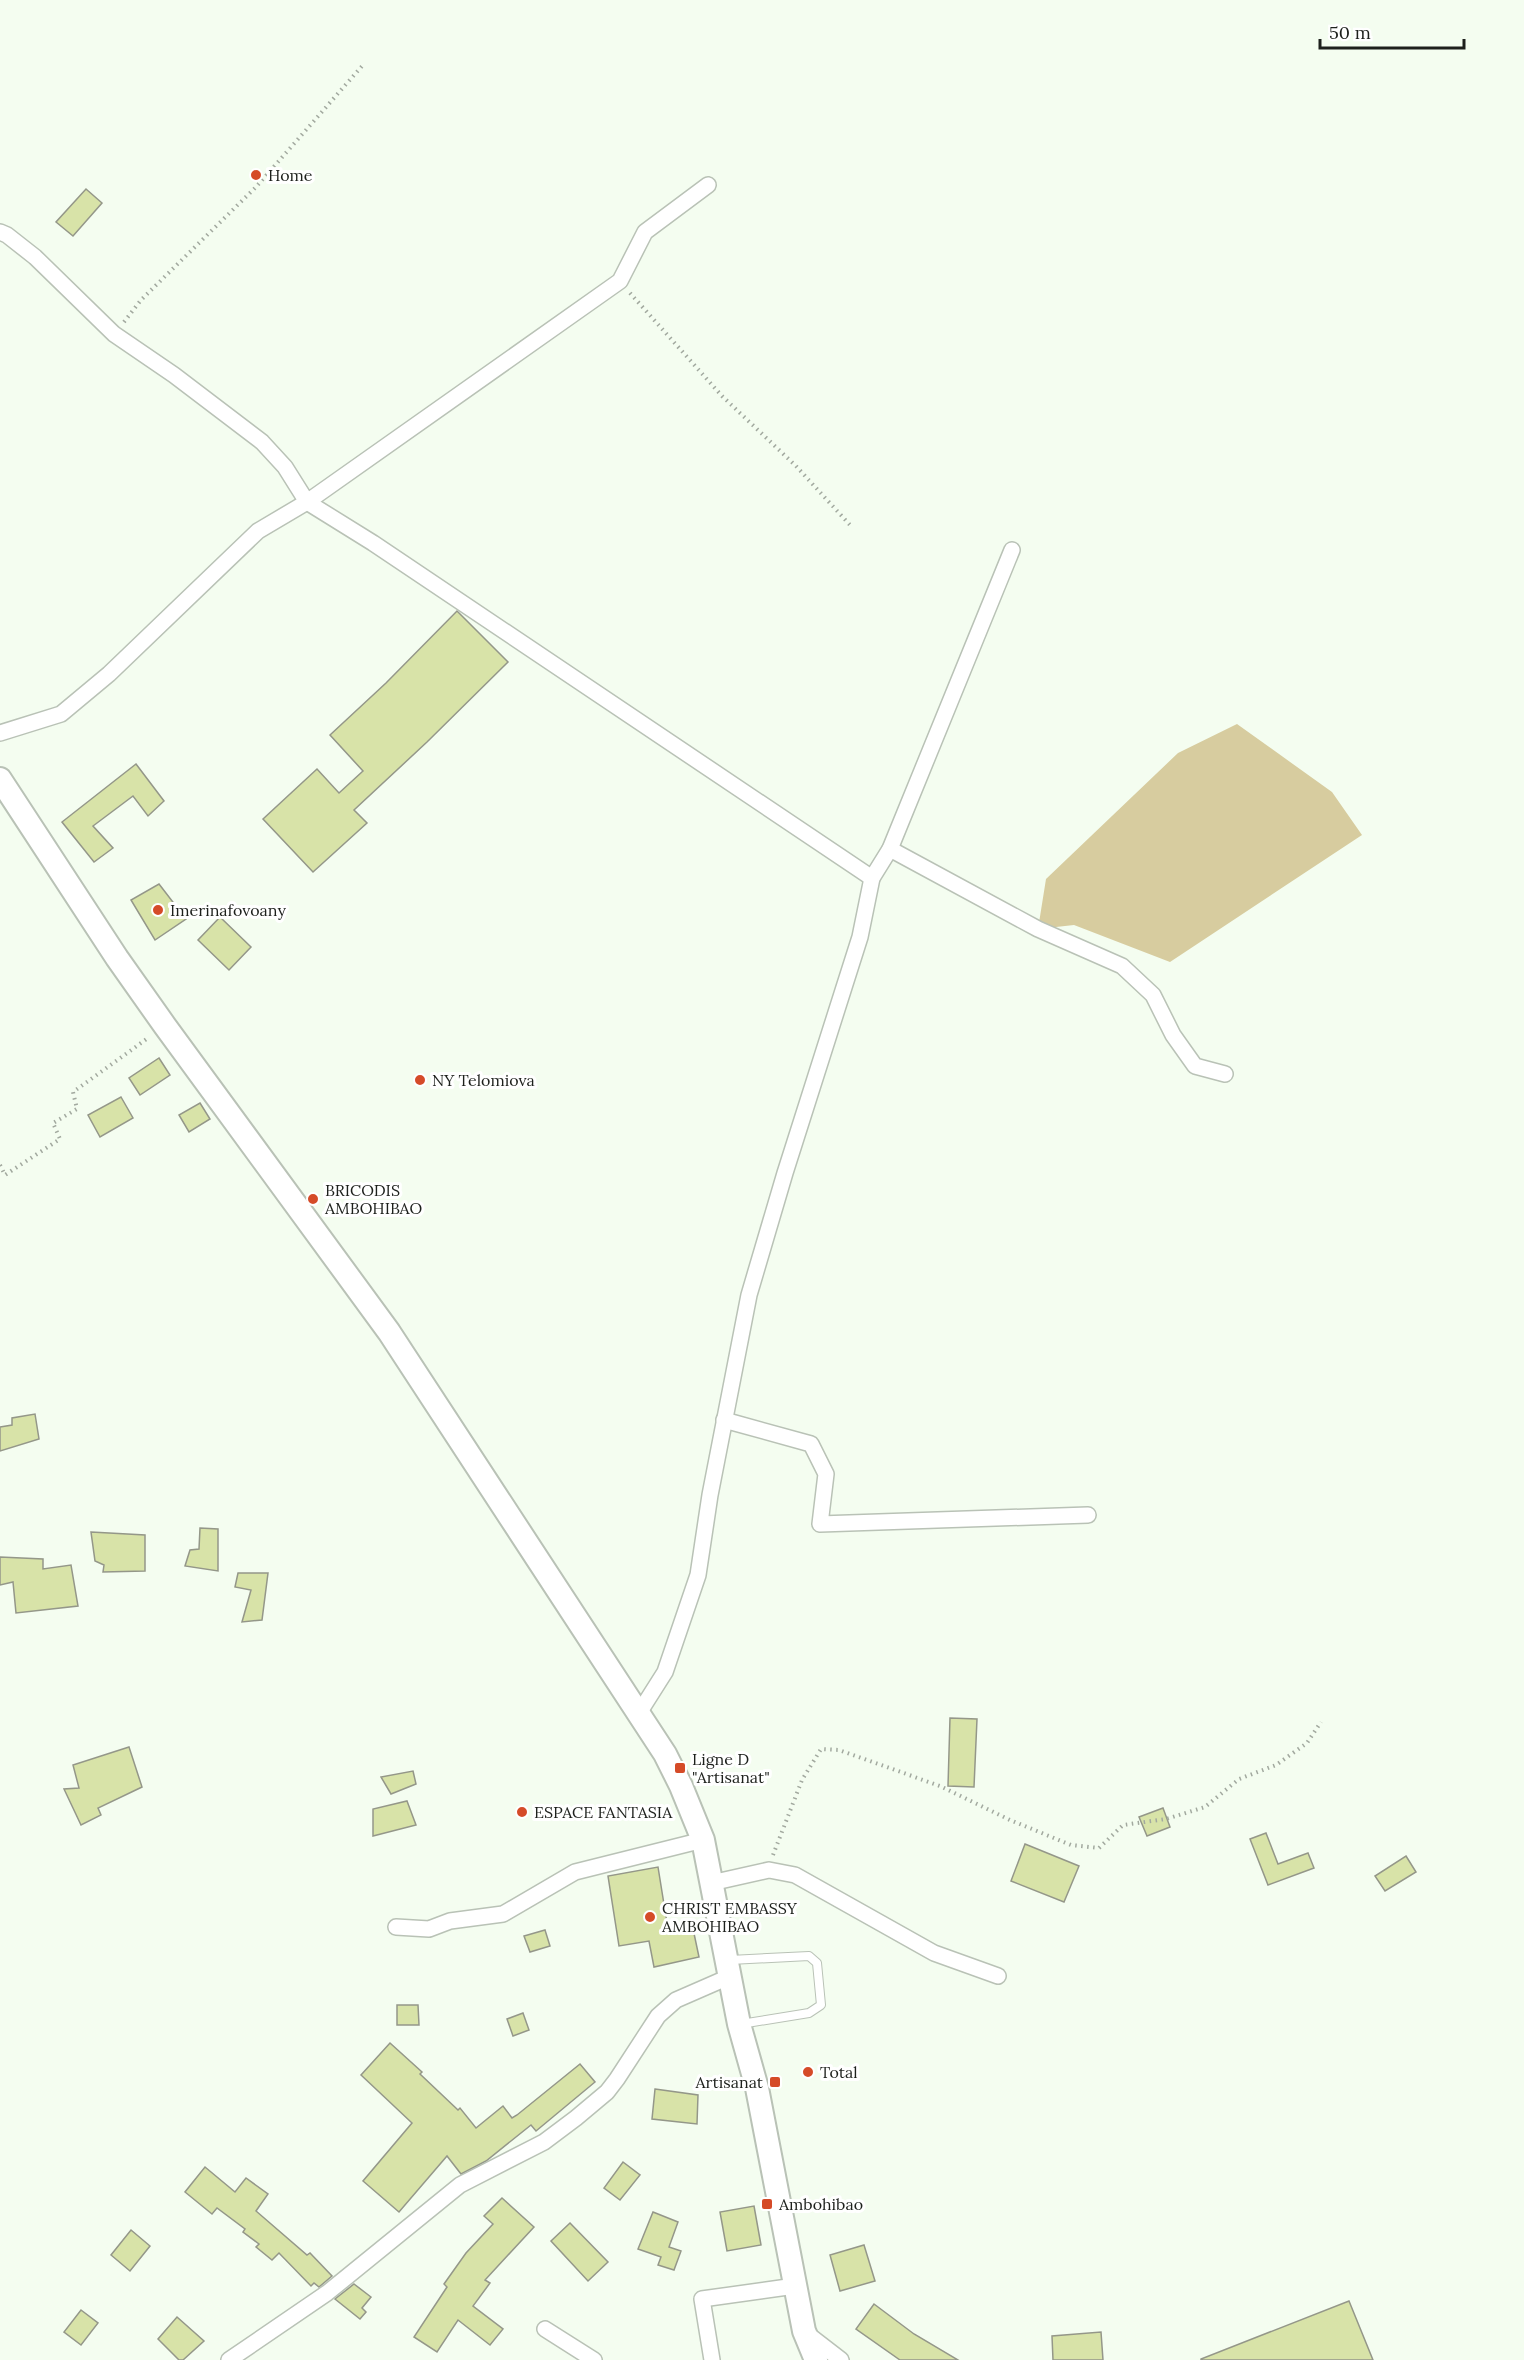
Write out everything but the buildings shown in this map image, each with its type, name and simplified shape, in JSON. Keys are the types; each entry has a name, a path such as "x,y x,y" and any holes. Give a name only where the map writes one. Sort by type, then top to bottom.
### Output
{"main road":[{"path":"0,779 117,958 389,1332 665,1754 703,1840 739,2024 757,2088 804,2331 816,2360"}],"street":[{"path":"0,734 61,714 109,674 258,531 307,502 620,281 645,232 708,185"},
{"path":"0,232 35,257 114,334 174,375 262,442 285,467 307,502 373,543 872,878"},
{"path":"639,1713 665,1672 698,1575 710,1494 750,1295 785,1173 860,937 872,878 890,849 1012,550"},
{"path":"890,849 1038,929 1122,966 1154,995 1173,1035 1196,1066 1225,1074"},
{"path":"724,1420 811,1444 826,1474 820,1524 1088,1515"},
{"path":"396,1927 429,1929 450,1922 503,1914 575,1872 703,1840"},
{"path":"711,1883 769,1870 795,1875 934,1953 998,1976"},
{"path":"229,2360 327,2293 460,2185 544,2142 576,2118 612,2086 658,2016 675,2000 729,1968"},
{"path":"712,2360 702,2300 795,2286"},
{"path":"544,2329 594,2360"},
{"path":"804,2331 841,2360"}],"lane":[{"path":"729,1968 809,1956 817,1963 821,2005 817,2009 809,2013 739,2024"}],"path":[{"path":"114,334 141,300 256,187 363,65"},
{"path":"620,281 656,325 722,396 796,466 849,525"},
{"path":"0,1166 5,1175 60,1139 53,1122 77,1109 73,1092 165,1026"},
{"path":"769,1870 775,1844 802,1780 821,1749 839,1750 940,1786 1010,1820 1071,1845 1099,1848 1123,1825 1166,1819 1205,1807 1239,1779 1276,1765 1307,1743 1321,1722"}],"shaded area":[{"path":"1237,724 1332,792 1362,835 1170,962 1074,925 1038,929 1046,879 1178,753"}],"place":[{"name":"Home","path":"256,175"},
{"name":"Imerinafovoany","path":"158,910"},
{"name":"NY Telomiova","path":"420,1080"},
{"name":"BRICODIS AMBOHIBAO","path":"313,1199"},
{"name":"Ligne D \"Artisanat\"","path":"680,1768"},
{"name":"ESPACE FANTASIA","path":"522,1812"},
{"name":"CHRIST EMBASSY AMBOHIBAO","path":"650,1917"},
{"name":"Total","path":"808,2072"},
{"name":"Artisanat","path":"775,2082"},
{"name":"Ambohibao","path":"767,2204"}]}
